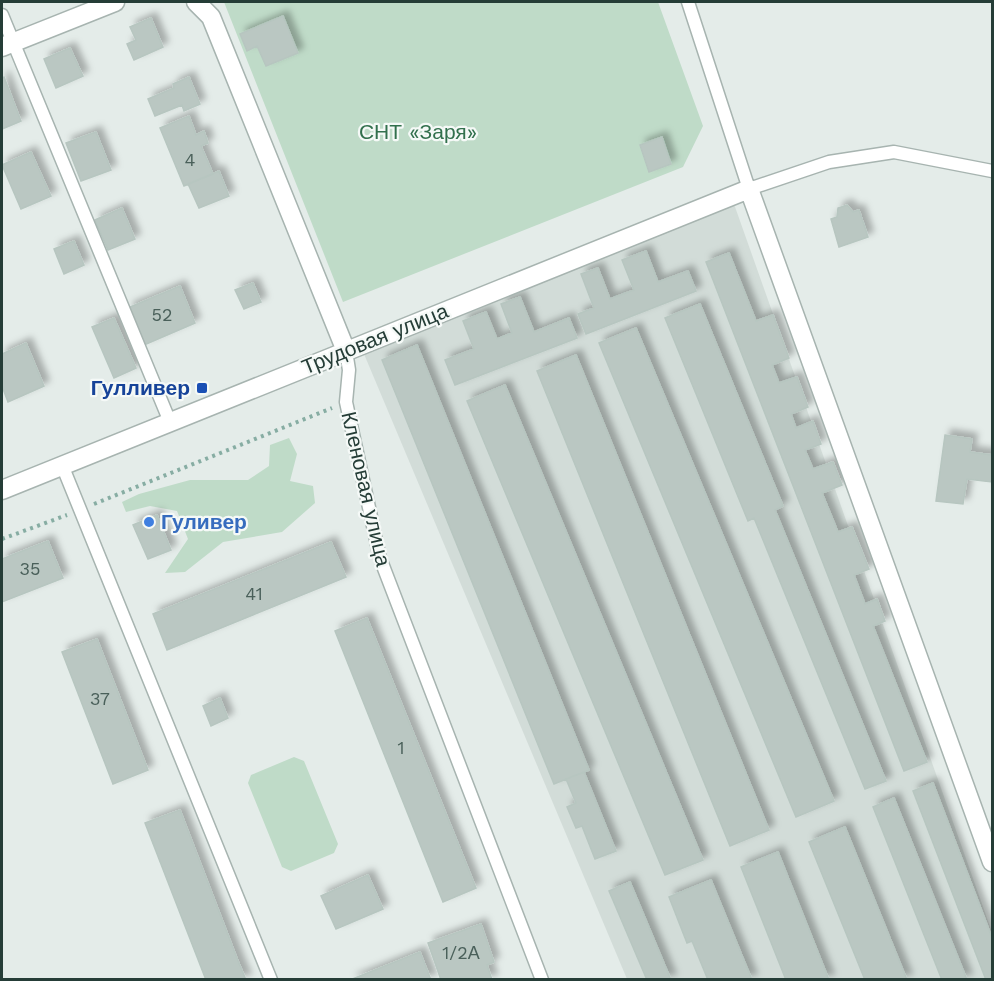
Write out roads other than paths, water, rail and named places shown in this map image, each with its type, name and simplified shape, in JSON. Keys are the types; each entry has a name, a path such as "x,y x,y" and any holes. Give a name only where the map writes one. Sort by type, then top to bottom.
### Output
{"street":[{"path":"7,45 115,2"},
{"name":"Кленовая улица","path":"196,2 211,18 346,351"},
{"path":"749,189 993,862"},
{"name":"Трудовая улица","path":"4,483 62,465 749,189"}],"lane":[{"path":"688,2 749,189 829,162 894,152 993,171"},
{"path":"2,15 7,45 170,422"},
{"name":"Кленовая улица","path":"346,351 349,370 346,402 380,558 542,980"},
{"path":"62,465 271,980"}],"place":[{"name":"Гулливер","path":"202,388"},
{"name":"Гуливер","path":"149,522"}],"park label":[{"name":"СНТ «Заря»","path":"418,132"}]}
